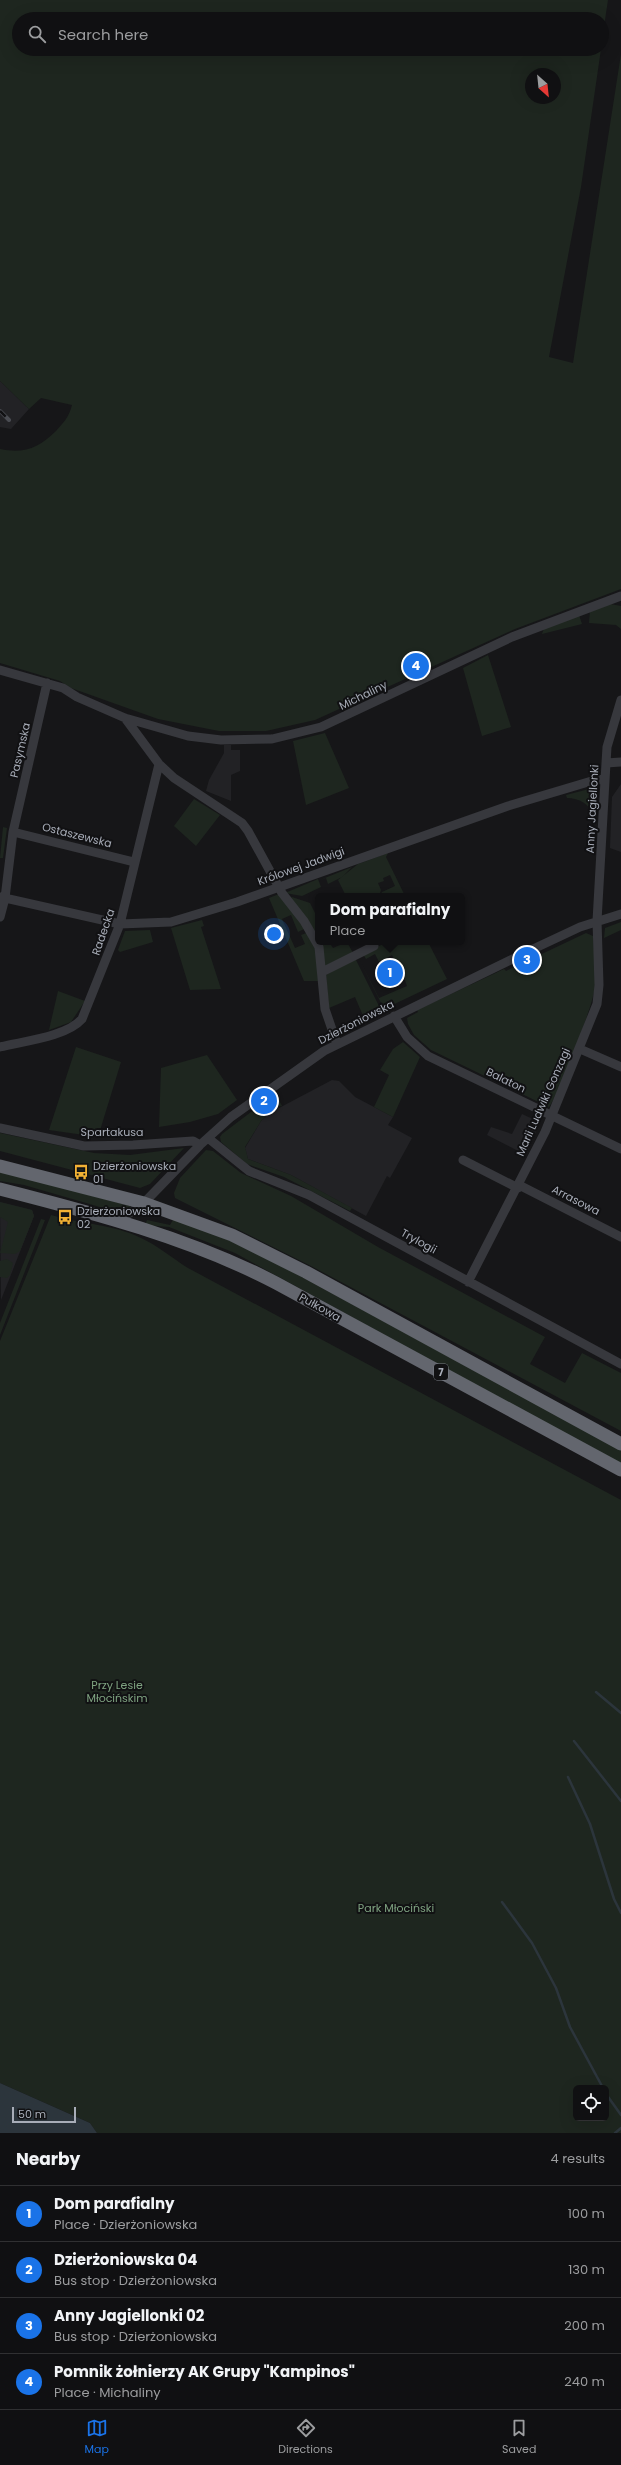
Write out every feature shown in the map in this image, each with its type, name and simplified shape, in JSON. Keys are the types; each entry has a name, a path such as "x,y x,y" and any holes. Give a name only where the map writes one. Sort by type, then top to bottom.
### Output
{"highway":[{"name":"7","path":"0,1166 144,1203 204,1224 271,1254 621,1444"},
{"name":"Pułkowa","path":"0,1189 181,1242 248,1268 621,1470"}],"street":[{"name":"Michaliny","path":"0,670 63,688 77,697 125,718 188,736 221,740 272,739 321,727 537,626 620,598"},
{"name":"Pasymska","path":"0,917 13,832 47,683"},
{"name":"Anny Jagiellonki","path":"597,921 606,763 609,740 621,700"},
{"path":"125,718 159,764 190,790 242,823 278,887 304,921 315,939"},
{"path":"606,763 621,762"},
{"name":"Radecka","path":"0,1047 61,1032 79,1023 82,1019 120,924 159,764"},
{"name":"Królowej Jadwigi","path":"3,898 120,924 152,924 192,918 508,806 595,780 605,780"},
{"name":"Ostaszewska","path":"13,832 134,862"},
{"name":"Dzierżoniowska","path":"93,1215 126,1215 144,1203 200,1145 260,1095 337,1044 597,921 621,914"},
{"name":"Marii Ludwiki Gonzagi","path":"468,1282 519,1186 580,1049 598,997 597,921"},
{"path":"318,945 321,955 324,1009 337,1044"},
{"path":"322,972 374,946"},
{"name":"Balaton","path":"394,1016 407,1037 428,1056 621,1149"},
{"path":"580,1049 621,1066"},
{"name":"Spartakusa","path":"0,1128 84,1146 133,1145 194,1141 200,1145"},
{"name":"Trylogii","path":"208,1138 249,1171 309,1195 621,1364"},
{"name":"Arrasowa","path":"463,1160 621,1237"}],"shaded area":[{"path":"0,381 29,409 11,429 0,427"},
{"path":"224,745 231,745 231,750 240,750 240,771 231,775 231,801 206,791 209,780 224,753"},
{"path":"621,784 621,852 610,848 612,797"},
{"path":"332,1080 339,1081 355,1097 393,1117 388,1125 412,1138 390,1178 387,1176 366,1216 291,1175 248,1159 245,1148 261,1121 276,1107 279,1108"},
{"path":"522,1114 537,1121 538,1127 526,1155 487,1135 491,1127 512,1134"},
{"path":"0,1202 32,1210 34,1216 1,1300"},
{"path":"0,2083 90,2123 97,2133 0,2133"}],"green space":[{"path":"0,0 608,0 606,12 12,12 12,56 600,56 581,187 549,357 573,363 621,54 621,589 515,629 315,720 266,731 219,731 158,719 71,688 60,681 0,663 0,449 16,451 31,448 50,437 64,422 72,405 41,398 29,409 0,381"},
{"path":"610,604 621,606 621,629 616,625 589,623 590,611"},
{"path":"579,615 582,624 542,634 544,628"},
{"path":"488,655 511,727 482,736 463,668"},
{"path":"325,733 349,788 306,805 293,741"},
{"path":"589,789 598,792 596,816 593,816 587,805 583,802 576,799 567,798 566,795"},
{"path":"194,799 220,815 196,846 174,826"},
{"path":"3,827 7,828 3,858 0,858"},
{"path":"388,853 386,857 404,893 382,893 395,886 390,875 383,878 384,881 378,883 381,890 380,893 344,893 338,880 358,864"},
{"path":"352,867 342,877 328,884 326,878 320,880"},
{"path":"318,879 321,887 302,896 285,893"},
{"path":"279,894 306,928 298,932 291,915 282,919 295,948 305,944 301,935 309,932 317,947 318,981 304,981 269,898"},
{"path":"292,897 310,903 315,913 315,936 290,899"},
{"path":"202,920 204,926 201,927 221,989 190,990 171,928"},
{"path":"621,922 621,930 604,938 605,928"},
{"path":"150,930 153,942 120,952 118,950 125,931"},
{"path":"586,933 593,936 595,971 594,992 560,1087 549,1107 431,1050 414,1035 408,1024 407,1018 418,1012 417,1010 504,969 506,971"},
{"path":"320,945 331,945 333,948 340,945 349,945 353,953 325,966"},
{"path":"381,945 430,945 447,979 384,1009 358,957 379,998 407,986 403,974 401,974 392,955 379,962 375,954 366,959 363,954"},
{"path":"355,958 381,1010 364,1018 355,997 329,1008 326,975"},
{"path":"58,991 85,1001 71,1022 49,1030"},
{"path":"403,1042 420,1057 393,1117 374,1107 389,1075 380,1070 393,1049"},
{"path":"76,1047 121,1062 98,1137 49,1130"},
{"path":"207,1055 237,1100 218,1114 190,1122 159,1127 161,1068"},
{"path":"272,1096 278,1098 282,1106 276,1107 261,1121 245,1147 248,1159 291,1175 352,1208 350,1211 284,1177 247,1164 221,1142 220,1137 222,1134"},
{"path":"0,1133 94,1153 130,1155 184,1148 150,1184 140,1188 0,1151"},
{"path":"206,1150 213,1151 241,1173 291,1196 378,1247 545,1337 530,1364 565,1383 582,1353 621,1373 621,1431 311,1266 175,1198 174,1193 180,1178"},
{"path":"0,1171 130,1206 130,1209 117,1212 24,1185 0,1181"},
{"path":"0,1202 32,1210 34,1216 20,1251 15,1254 0,1253 8,1222 0,1217"},
{"name":"Park Młociński","path":"51,1215 108,1227 130,1233 147,1241 188,1268 621,1500 621,2133 97,2133 90,2123 0,2083 0,1341"},
{"path":"174,1218 211,1232 265,1257 621,1450 621,1464 235,1253 169,1227 145,1225 147,1220 170,1225"},
{"path":"41,1219 45,1220 0,1335 0,1323"},
{"path":"7,1259 13,1263 10,1275 7,1278 0,1277 0,1261"}],"waterway":[{"path":"596,1692 621,1713"},
{"path":"574,1741 621,1801"},
{"path":"568,1777 590,1824 614,1899 621,1913"},
{"path":"502,1902 532,1943 556,1988 570,2027 601,2085"},
{"path":"609,2098 621,2115"},
{"path":"615,2133 621,2128"}],"railway":[{"path":"0,411 9,420"}],"place":[{"name":"Pomnik żołnierzy AK Grupy \"Kampinos\"","path":"416,666"},
{"name":"Anny Jagiellonki 02","path":"527,960"},
{"name":"Dom parafialny","path":"390,973"},
{"name":"Dzierżoniowska 04","path":"264,1101"},
{"name":"Dzierżoniowska 01","path":"81,1172"},
{"name":"Dzierżoniowska 02","path":"65,1217"}],"park label":[{"name":"Przy Lesie Młocińskim","path":"117,1691"}]}
